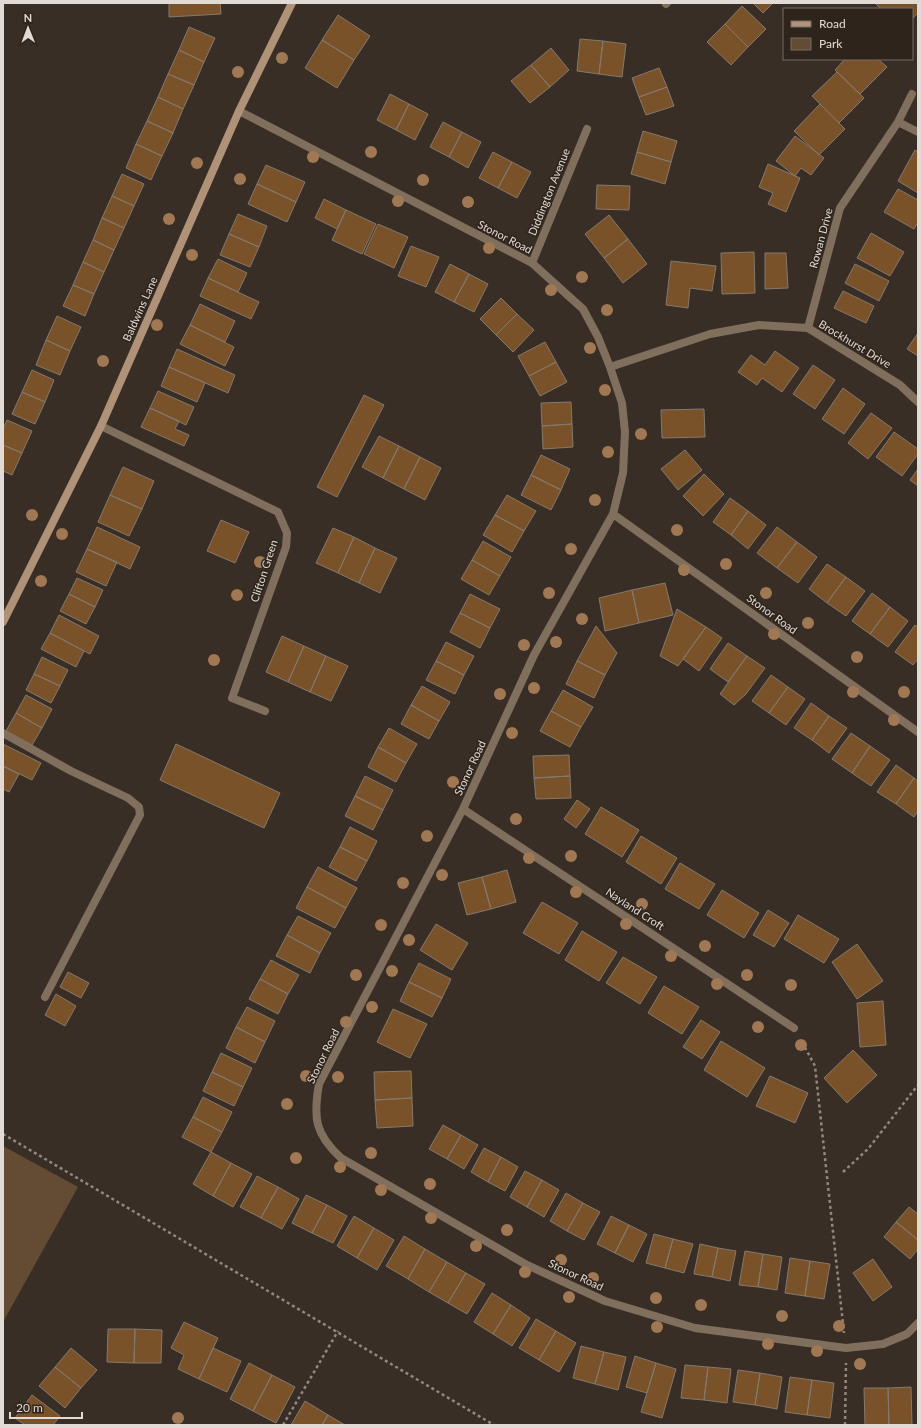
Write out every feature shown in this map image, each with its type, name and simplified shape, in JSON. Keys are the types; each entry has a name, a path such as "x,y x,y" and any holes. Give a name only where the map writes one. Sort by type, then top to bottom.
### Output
{"street":[{"name":"Baldwins Lane","path":"3,622 101,426 239,110 292,3"},
{"name":"Rowan Drive","path":"808,328 840,208 898,122 912,94"},
{"name":"Stonor Road","path":"239,110 532,263 583,309 598,337 610,367 622,403 625,432 623,472 613,514 534,655 464,809 319,1084 315,1106 318,1128 326,1144 341,1158 527,1265 605,1301 696,1328 846,1348 883,1344 907,1334 918,1323"},
{"path":"898,122 918,132"},
{"name":"Diddington Avenue","path":"532,263 587,129"},
{"name":"Brockhurst Drive","path":"610,367 710,334 759,325 808,328 900,384 918,402"},
{"name":"Clifton Green","path":"101,426 278,512 287,533 286,548 232,698 264,711"},
{"name":"Stonor Road","path":"613,514 918,732"},
{"path":"3,732 71,771 128,798 139,807 140,816 45,998"},
{"name":"Nayland Croft","path":"464,809 794,1028"}],"path":[{"path":"794,1028 815,1066 846,1348 846,1425"},
{"path":"843,1172 868,1149 918,1084"},
{"path":"3,1134 338,1331 494,1425"},
{"path":"283,1425 338,1331"}],"green space":[{"path":"3,1146 78,1187 3,1322"}],"building":[{"path":"169,3 220,3 221,14 169,17"},
{"path":"753,3 773,3 763,13"},
{"path":"875,3 918,3 918,13 913,18 913,8 880,8"},
{"path":"742,6 766,29 748,47 725,24"},
{"path":"338,15 370,36 354,60 322,40"},
{"path":"725,24 748,47 731,65 707,42"},
{"path":"189,27 215,38 204,62 179,50"},
{"path":"580,39 603,41 599,74 577,71"},
{"path":"322,40 354,60 337,88 305,68"},
{"path":"603,41 626,44 622,77 599,74"},
{"path":"551,48 569,70 550,87 531,65"},
{"path":"179,50 204,62 194,85 168,74"},
{"path":"844,60 879,60 887,67 860,94 835,70"},
{"path":"531,65 550,87 530,103 511,81"},
{"path":"659,68 667,87 639,97 632,78"},
{"path":"837,72 864,98 839,123 812,96"},
{"path":"168,74 194,85 183,109 158,97"},
{"path":"667,87 674,106 646,115 639,97"},
{"path":"390,94 409,104 396,130 377,120"},
{"path":"158,97 183,109 173,133 147,121"},
{"path":"409,104 428,114 415,140 396,130"},
{"path":"820,104 845,129 819,155 794,131"},
{"path":"147,121 173,133 162,156 136,144"},
{"path":"443,122 462,132 449,157 430,147"},
{"path":"643,131 677,141 671,162 637,152"},
{"path":"462,132 481,142 468,168 449,157"},
{"path":"795,136 824,158 811,175 801,168 795,176 776,161"},
{"path":"136,144 162,156 151,180 126,168"},
{"path":"915,150 918,152 918,193 898,181"},
{"path":"493,152 512,162 498,188 479,178"},
{"path":"637,152 671,162 665,184 631,174"},
{"path":"512,162 531,172 517,198 498,188"},
{"path":"768,164 800,178 786,212 768,204 773,193 759,187"},
{"path":"266,165 305,182 296,202 257,184"},
{"path":"122,174 144,184 134,206 112,196"},
{"path":"257,184 296,202 287,222 248,204"},
{"path":"597,185 630,186 629,210 596,209"},
{"path":"898,189 918,200 918,222 914,229 884,212"},
{"path":"112,196 134,206 124,228 102,218"},
{"path":"324,199 346,210 337,229 315,218"},
{"path":"346,210 376,224 362,254 332,240"},
{"path":"238,214 267,226 259,247 229,234"},
{"path":"609,215 628,239 604,258 585,234"},
{"path":"102,218 124,228 114,250 93,240"},
{"path":"378,224 408,237 394,268 364,254"},
{"path":"871,233 904,252 890,276 857,258"},
{"path":"229,234 259,247 250,267 220,255"},
{"path":"628,239 647,264 623,283 604,258"},
{"path":"93,240 114,250 104,272 83,262"},
{"path":"411,246 439,257 426,287 398,276"},
{"path":"754,252 755,293 722,294 721,253"},
{"path":"765,253 786,253 788,288 765,289"},
{"path":"218,259 247,273 238,292 208,278"},
{"path":"671,261 716,266 712,291 690,288 688,308 666,305"},
{"path":"83,262 104,272 94,294 73,285"},
{"path":"450,264 469,274 454,302 435,292"},
{"path":"855,264 889,281 879,301 845,283"},
{"path":"469,274 488,284 474,312 454,302"},
{"path":"208,278 259,302 251,319 200,296"},
{"path":"73,285 94,294 85,316 63,306"},
{"path":"843,291 874,306 866,323 834,308"},
{"path":"501,298 517,314 496,335 480,319"},
{"path":"200,304 235,321 225,342 190,325"},
{"path":"517,314 534,330 513,352 496,335"},
{"path":"57,316 81,327 70,351 46,340"},
{"path":"190,325 234,347 225,366 180,344"},
{"path":"918,333 918,356 907,349"},
{"path":"46,340 70,351 60,375 36,365"},
{"path":"545,342 556,362 529,376 518,356"},
{"path":"177,349 235,375 228,393 169,367"},
{"path":"775,351 799,368 782,392 762,378 757,385 738,372 751,355 765,365"},
{"path":"556,362 567,382 540,396 529,376"},
{"path":"813,365 835,380 815,409 793,394"},
{"path":"169,367 205,383 197,402 161,386"},
{"path":"32,370 54,380 45,402 22,392"},
{"path":"843,388 865,404 844,434 822,419"},
{"path":"158,391 194,407 186,425 150,408"},
{"path":"22,392 45,402 35,424 12,414"},
{"path":"364,395 384,405 337,497 317,487"},
{"path":"571,402 572,424 542,426 541,403"},
{"path":"150,408 179,421 175,429 189,435 184,446 141,427"},
{"path":"704,409 705,437 662,438 661,410"},
{"path":"871,413 892,428 868,459 848,443"},
{"path":"7,420 32,431 22,453 3,445 3,429"},
{"path":"572,424 573,447 543,449 542,426"},
{"path":"894,432 918,449 918,454 902,476 876,457"},
{"path":"379,436 399,446 383,478 362,467"},
{"path":"3,445 22,453 12,475 3,471"},
{"path":"399,446 420,457 404,489 383,478"},
{"path":"685,450 702,470 678,490 661,469"},
{"path":"541,455 570,469 561,490 531,475"},
{"path":"420,457 441,468 425,500 404,489"},
{"path":"123,467 154,481 142,509 110,495"},
{"path":"918,469 918,486 910,480"},
{"path":"704,474 724,494 703,516 683,496"},
{"path":"531,475 561,490 551,510 521,495"},
{"path":"110,495 142,509 129,536 98,522"},
{"path":"507,495 536,511 524,531 495,515"},
{"path":"730,498 748,511 731,535 713,522"},
{"path":"748,511 766,525 748,549 731,535"},
{"path":"495,515 524,531 512,552 483,535"},
{"path":"221,520 249,532 235,563 207,551"},
{"path":"97,527 140,547 130,569 87,549"},
{"path":"777,527 797,542 777,568 757,553"},
{"path":"333,528 354,537 338,573 316,563"},
{"path":"354,537 375,548 359,583 338,573"},
{"path":"483,541 511,557 500,576 472,560"},
{"path":"797,542 817,557 798,583 777,568"},
{"path":"375,548 397,558 380,593 359,583"},
{"path":"87,549 117,562 106,586 76,572"},
{"path":"472,560 500,576 489,595 461,579"},
{"path":"827,564 846,577 827,603 809,589"},
{"path":"846,577 865,591 846,616 827,603"},
{"path":"77,578 103,590 95,607 69,594"},
{"path":"665,583 673,615 639,623 632,590"},
{"path":"632,590 639,623 605,631 599,598"},
{"path":"872,593 890,607 870,634 852,621"},
{"path":"69,594 95,607 86,624 60,611"},
{"path":"470,594 500,609 490,628 460,613"},
{"path":"890,607 908,621 888,647 870,634"},
{"path":"677,609 706,627 678,666 660,656"},
{"path":"460,613 490,628 480,648 450,632"},
{"path":"59,615 99,636 90,654 50,633"},
{"path":"915,625 918,627 918,659 913,665 895,652"},
{"path":"596,626 617,653 605,675 577,661"},
{"path":"706,627 722,638 699,671 683,659"},
{"path":"50,633 84,651 76,667 41,649"},
{"path":"282,636 304,646 288,682 266,672"},
{"path":"446,642 474,656 464,675 436,661"},
{"path":"728,643 747,656 728,682 710,669"},
{"path":"304,646 326,656 310,692 288,682"},
{"path":"326,656 348,666 331,701 310,692"},
{"path":"747,656 765,668 746,694 734,705 720,694"},
{"path":"42,657 68,670 60,686 34,674"},
{"path":"436,661 464,675 455,694 426,680"},
{"path":"577,661 605,675 594,698 566,684"},
{"path":"34,674 60,686 51,703 26,690"},
{"path":"771,675 788,687 769,713 752,701"},
{"path":"422,686 450,702 439,721 411,705"},
{"path":"788,687 805,699 786,725 769,713"},
{"path":"563,690 593,707 581,727 551,711"},
{"path":"26,695 52,709 42,728 16,713"},
{"path":"811,703 829,716 812,740 794,728"},
{"path":"411,705 439,721 429,739 401,724"},
{"path":"551,711 581,727 570,747 540,731"},
{"path":"16,713 42,728 32,745 6,731"},
{"path":"829,716 847,728 829,753 812,740"},
{"path":"389,728 417,744 406,763 378,747"},
{"path":"851,733 870,746 852,773 832,759"},
{"path":"3,744 41,763 32,780 3,766"},
{"path":"176,744 280,793 264,828 160,780"},
{"path":"870,746 890,760 871,786 852,773"},
{"path":"378,747 406,763 396,782 368,767"},
{"path":"569,755 570,776 534,778 533,756"},
{"path":"896,765 914,778 896,804 877,792"},
{"path":"3,766 19,774 9,792 3,789"},
{"path":"365,776 393,790 383,810 355,796"},
{"path":"570,776 571,798 536,799 534,778"},
{"path":"914,778 918,781 918,811 914,817 896,804"},
{"path":"355,796 383,810 373,830 345,816"},
{"path":"577,800 590,809 576,828 564,819"},
{"path":"601,807 639,830 622,857 585,834"},
{"path":"350,827 377,841 367,861 340,847"},
{"path":"641,836 677,858 661,884 626,862"},
{"path":"340,847 367,861 356,881 329,867"},
{"path":"680,863 715,884 699,909 665,889"},
{"path":"318,867 357,888 346,908 307,887"},
{"path":"507,870 516,902 491,909 482,877"},
{"path":"482,877 491,909 467,915 458,883"},
{"path":"307,887 346,908 335,928 296,908"},
{"path":"722,890 759,913 744,938 707,915"},
{"path":"542,902 578,923 559,954 523,933"},
{"path":"768,910 789,923 774,947 753,935"},
{"path":"798,915 839,939 824,963 784,939"},
{"path":"298,916 331,933 320,953 287,935"},
{"path":"436,924 468,943 452,970 420,950"},
{"path":"582,931 617,952 599,981 565,960"},
{"path":"287,935 320,953 310,973 276,956"},
{"path":"857,944 883,981 857,999 832,962"},
{"path":"623,957 657,977 640,1004 606,983"},
{"path":"271,960 299,975 288,994 260,979"},
{"path":"419,963 451,979 442,998 409,982"},
{"path":"68,972 89,983 81,998 60,987"},
{"path":"260,979 288,994 278,1014 249,999"},
{"path":"409,982 442,998 432,1017 400,1001"},
{"path":"664,986 699,1007 682,1034 648,1013"},
{"path":"56,994 76,1006 65,1026 45,1015"},
{"path":"883,1001 886,1045 860,1047 857,1003"},
{"path":"247,1007 275,1021 265,1042 236,1027"},
{"path":"393,1009 427,1024 410,1058 377,1042"},
{"path":"701,1020 720,1032 702,1059 683,1047"},
{"path":"236,1027 265,1042 255,1063 226,1048"},
{"path":"721,1041 765,1068 747,1097 704,1070"},
{"path":"853,1050 877,1075 847,1103 824,1078"},
{"path":"221,1053 252,1068 243,1087 212,1072"},
{"path":"411,1071 412,1098 375,1100 374,1072"},
{"path":"212,1072 243,1087 234,1106 203,1091"},
{"path":"770,1076 808,1093 795,1123 756,1106"},
{"path":"203,1097 232,1112 222,1132 193,1117"},
{"path":"412,1098 413,1126 377,1128 375,1100"},
{"path":"193,1117 222,1132 211,1152 182,1137"},
{"path":"443,1125 461,1135 447,1159 429,1149"},
{"path":"461,1135 478,1145 464,1169 447,1159"},
{"path":"484,1148 501,1157 488,1182 471,1172"},
{"path":"211,1152 231,1163 213,1196 193,1184"},
{"path":"501,1157 518,1167 505,1191 488,1182"},
{"path":"231,1163 252,1174 233,1207 213,1196"},
{"path":"525,1171 542,1180 527,1207 510,1197"},
{"path":"257,1176 278,1187 261,1218 240,1207"},
{"path":"542,1180 559,1190 544,1217 527,1207"},
{"path":"278,1187 299,1199 282,1229 261,1218"},
{"path":"566,1193 583,1203 567,1231 550,1221"},
{"path":"306,1195 327,1205 312,1233 292,1223"},
{"path":"583,1203 600,1212 584,1240 567,1231"},
{"path":"327,1205 347,1216 333,1243 312,1233"},
{"path":"909,1207 918,1214 918,1240 896,1222"},
{"path":"354,1216 374,1228 357,1258 337,1246"},
{"path":"611,1216 629,1225 615,1253 597,1244"},
{"path":"896,1222 918,1240 918,1249 910,1259 884,1237"},
{"path":"629,1225 647,1234 633,1262 615,1253"},
{"path":"374,1228 394,1240 377,1270 357,1258"},
{"path":"654,1234 673,1239 665,1268 646,1263"},
{"path":"404,1236 425,1249 408,1279 386,1266"},
{"path":"673,1239 693,1244 684,1273 665,1268"},
{"path":"700,1244 718,1248 712,1277 694,1274"},
{"path":"718,1248 736,1251 730,1281 712,1277"},
{"path":"425,1249 447,1262 429,1292 408,1279"},
{"path":"745,1251 763,1254 758,1287 739,1285"},
{"path":"763,1254 782,1257 777,1290 758,1287"},
{"path":"790,1258 810,1261 805,1296 785,1293"},
{"path":"873,1259 892,1287 873,1301 853,1273"},
{"path":"810,1261 830,1264 824,1299 805,1296"},
{"path":"447,1262 466,1273 448,1303 429,1292"},
{"path":"466,1273 485,1284 467,1314 448,1303"},
{"path":"492,1293 511,1305 493,1334 474,1322"},
{"path":"511,1305 530,1318 512,1346 493,1334"},
{"path":"536,1319 556,1331 539,1360 519,1348"},
{"path":"184,1322 218,1338 199,1379 178,1369 184,1355 171,1348"},
{"path":"108,1329 135,1329 134,1363 107,1362"},
{"path":"135,1329 162,1330 161,1363 134,1363"},
{"path":"556,1331 576,1343 559,1372 539,1360"},
{"path":"581,1346 604,1352 595,1384 573,1378"},
{"path":"71,1348 97,1370 81,1388 55,1367"},
{"path":"213,1348 241,1361 227,1392 199,1379"},
{"path":"604,1352 626,1357 618,1390 595,1384"},
{"path":"635,1356 656,1363 647,1393 626,1387"},
{"path":"249,1363 272,1375 253,1411 230,1399"},
{"path":"656,1363 676,1369 662,1418 641,1412"},
{"path":"685,1365 708,1367 704,1400 681,1398"},
{"path":"55,1367 81,1388 65,1408 39,1386"},
{"path":"708,1367 731,1369 727,1403 704,1400"},
{"path":"738,1370 760,1373 755,1405 733,1402"},
{"path":"760,1373 782,1377 777,1409 755,1405"},
{"path":"272,1375 295,1387 276,1423 253,1411"},
{"path":"790,1377 812,1380 807,1415 785,1412"},
{"path":"812,1380 834,1383 830,1418 807,1415"},
{"path":"911,1387 912,1425 889,1425 888,1388"},
{"path":"864,1388 888,1388 889,1425 865,1425"},
{"path":"32,1395 60,1416 53,1425 25,1425 15,1418"},
{"path":"305,1401 328,1415 322,1425 291,1425"},
{"path":"328,1415 345,1425 322,1425"}]}
